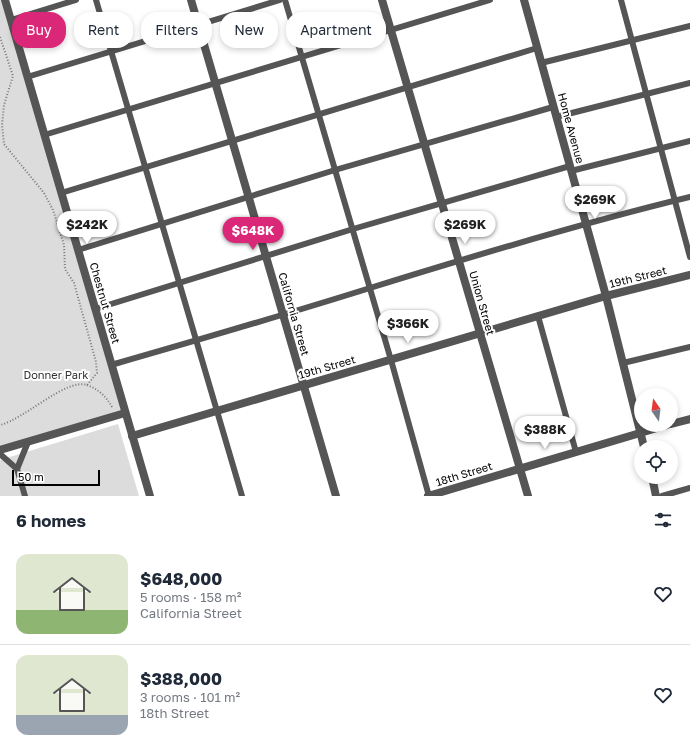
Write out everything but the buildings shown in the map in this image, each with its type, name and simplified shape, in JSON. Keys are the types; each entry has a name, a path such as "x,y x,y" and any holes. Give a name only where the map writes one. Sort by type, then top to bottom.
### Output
{"street":[{"name":"Chestnut Street","path":"5,0 150,496"},
{"name":"California Street","path":"191,0 194,12"},
{"name":"Union Street","path":"382,0 528,496"},
{"name":"Home Avenue","path":"524,0 606,296 634,408"},
{"name":"California Street","path":"205,48 336,496"},
{"name":"19th Street","path":"132,436 606,296 690,275"},
{"path":"0,450 125,414"},
{"path":"678,422 690,419"},
{"name":"Home Avenue","path":"640,432 642,440"},
{"name":"18th Street","path":"429,496 640,432"},
{"path":"653,484 656,496"}],"lane":[{"path":"11,20 76,0"},
{"path":"96,0 242,496"},
{"path":"212,20 280,0"},
{"path":"285,0 353,229 429,496"},
{"path":"44,135 490,0"},
{"path":"621,0 690,257"},
{"path":"541,63 690,26"},
{"path":"28,77 141,41"},
{"path":"61,193 537,48"},
{"path":"556,117 690,83"},
{"path":"78,250 335,170 553,106"},
{"path":"95,309 442,203 570,168 690,141"},
{"path":"111,365 282,315 458,260 586,223 690,197"},
{"path":"538,316 576,452"},
{"path":"623,363 690,347"},
{"path":"17,470 28,442"},
{"path":"0,454 17,470 25,496"},
{"path":"662,496 690,488"}],"path":[{"path":"0,37 13,76 4,105 2,125 4,144 44,193 53,210 64,245 65,269 74,283 96,362 97,373 87,384"},
{"path":"0,425 8,423 35,408 68,386 81,383 95,388 106,397 111,406 114,417"}],"green space":[{"name":"Donner Park","path":"0,0 5,0 12,24 12,48 19,48 125,413 0,450"},
{"path":"118,424 139,496 0,496 0,460"}]}
